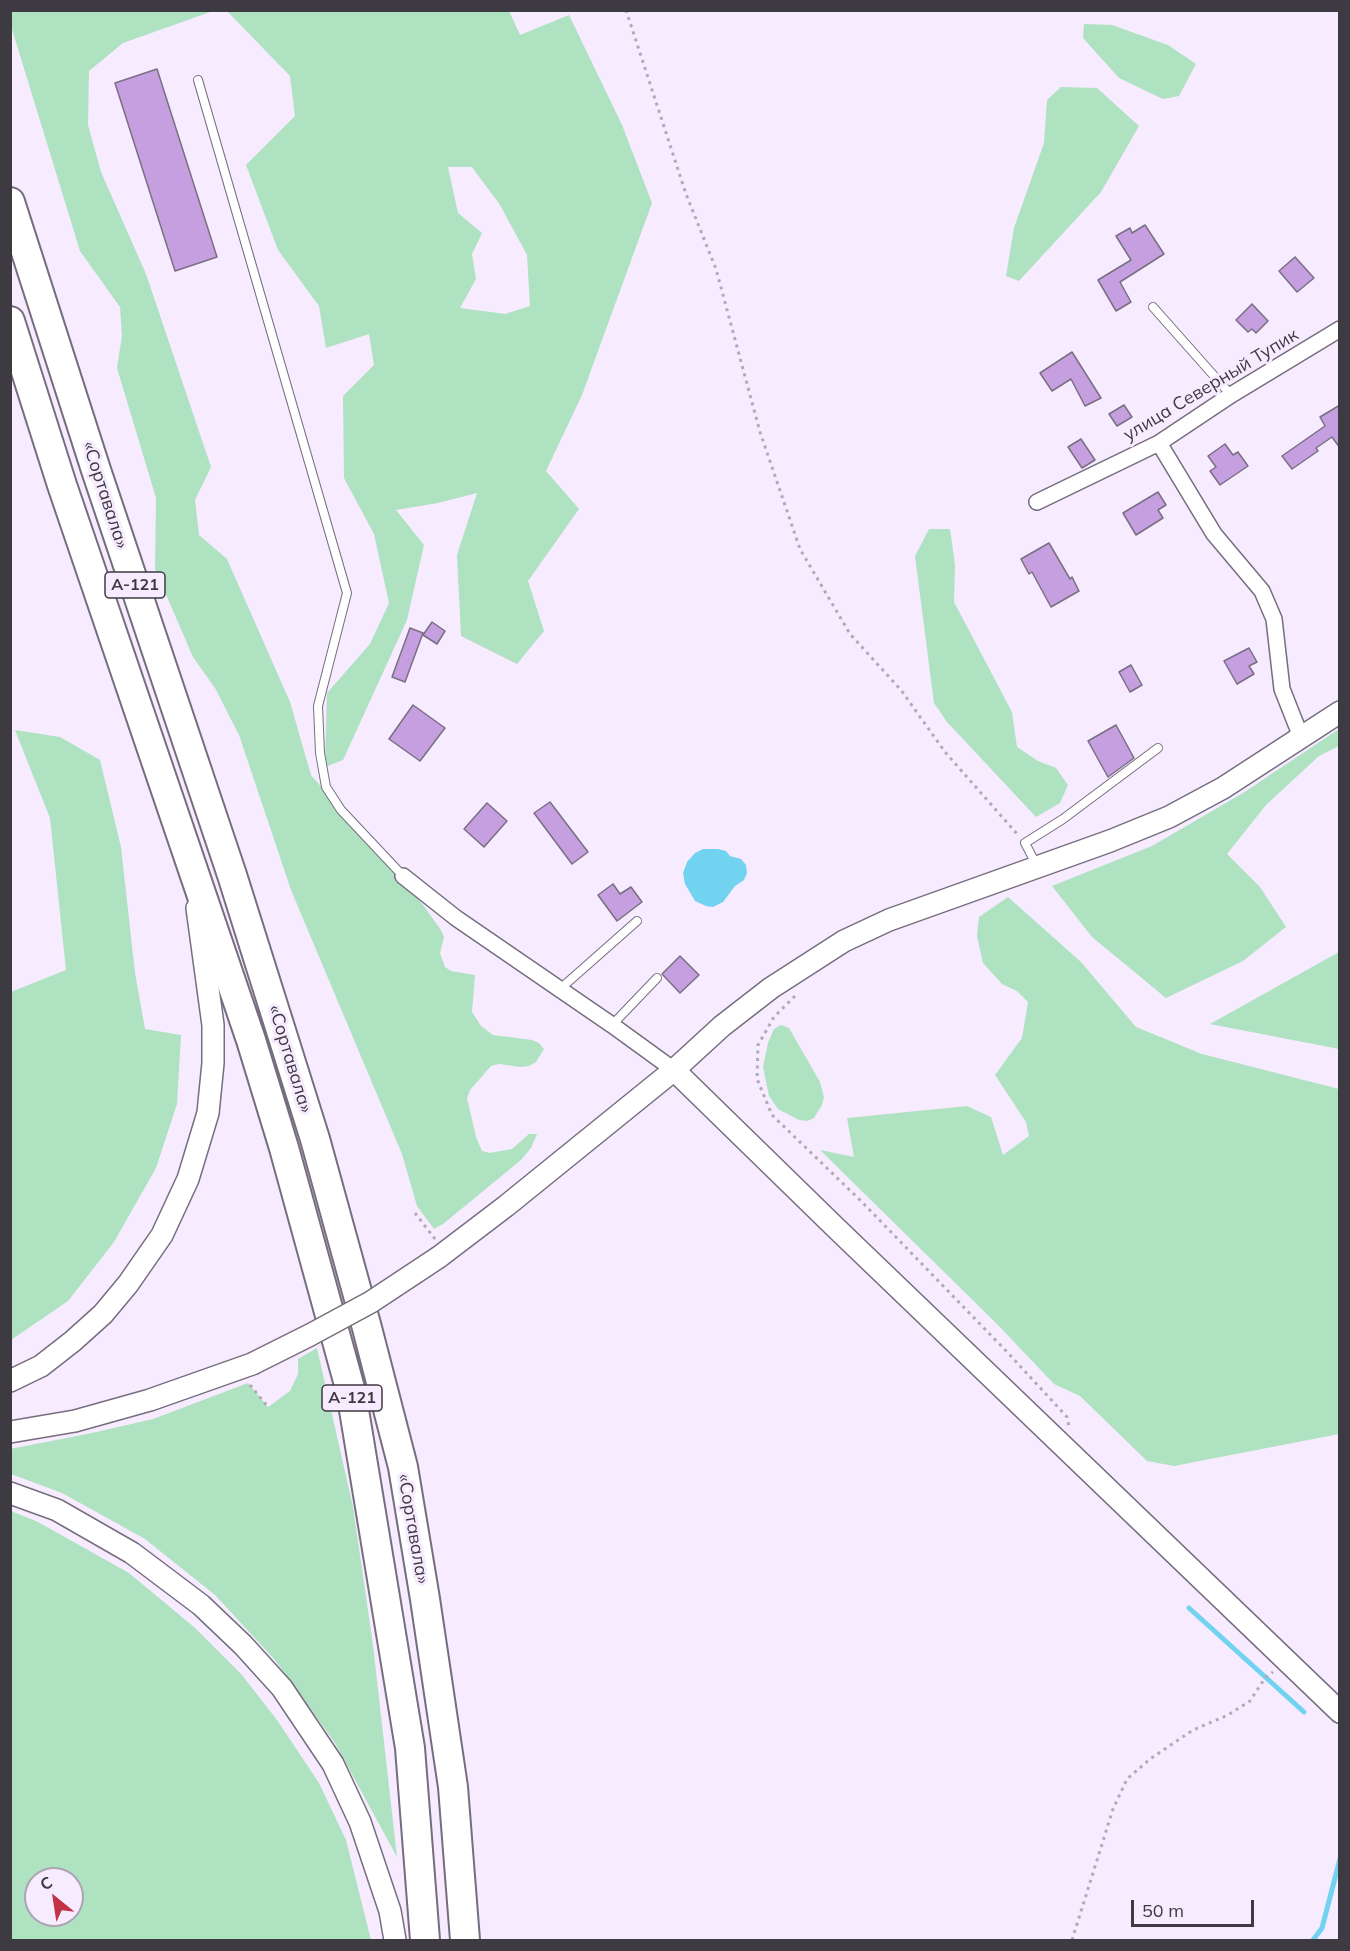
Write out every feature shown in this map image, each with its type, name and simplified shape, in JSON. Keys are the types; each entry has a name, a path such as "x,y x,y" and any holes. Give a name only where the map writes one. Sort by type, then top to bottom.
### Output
{"highway":[{"name":"«Сортавала»","path":"10,202 96,470 232,875 315,1138 370,1339 402,1467 425,1599 453,1787 465,1941"},
{"name":"«Сортавала»","path":"10,321 63,485 251,1040 284,1148 351,1392 410,1748 425,1941"}],"main road":[{"path":"10,1432 75,1421 150,1401 245,1366 371,1302 442,1255 506,1206 771,988 844,941 889,920 1110,841 1168,817 1222,788 1340,712"},
{"path":"10,1381 41,1366 74,1341 103,1314 128,1284 162,1235 188,1179 208,1113 213,1063 213,1025 194,874"},
{"path":"674,1070 1340,1712"},
{"path":"10,1493 57,1510 132,1553 201,1605 243,1645 282,1688 333,1764 360,1822 390,1911 395,1941"}],"street":[{"name":"улица Северный Тупик","path":"1037,502 1159,443 1231,395 1340,329"},
{"path":"1159,443 1214,534 1262,591 1274,619 1282,689 1301,737"},
{"path":"403,876 456,918 674,1070"}],"lane":[{"path":"198,81 347,593 318,706 320,753 326,787 341,810 403,876"},
{"path":"1153,307 1231,395"},
{"path":"1038,867 1025,843 1063,819 1158,748"},
{"path":"560,990 637,921"},
{"path":"612,1025 657,978"}],"path":[{"path":"626,10 686,194 716,269 760,432 800,549 850,634 901,690 945,752 1025,843"},
{"path":"796,996 774,1017 758,1045 757,1079 771,1115 861,1201 1022,1369"},
{"path":"415,1213 442,1255"},
{"path":"245,1366 268,1407"},
{"path":"1072,1941 1113,1809 1127,1779 1150,1759 1193,1730 1228,1715 1250,1701 1269,1674"}],"green space":[{"path":"10,11 213,11 123,43 89,71 88,125 101,172 146,274 211,467 195,500 199,535 227,559 290,702 311,775 423,905 441,930 444,937 440,953 445,967 451,971 475,975 472,1012 481,1026 493,1035 532,1040 544,1049 536,1062 529,1066 499,1064 491,1066 470,1090 467,1098 476,1137 482,1151 490,1153 512,1149 529,1134 537,1134 531,1148 521,1160 434,1229 417,1206 402,1154 291,890 239,735 215,688 193,657 155,569 156,498 117,368 122,336 120,307 80,251 11,26"},
{"path":"227,11 511,11 520,35 569,15 622,125 652,203 582,395 546,471 579,509 528,581 544,631 517,664 461,636 457,555 477,493 396,510 424,545 407,620 343,760 325,767 327,693 370,644 389,603 374,534 344,478 343,396 374,365 369,334 326,348 319,306 278,250 246,165 295,116 290,76","holes":["448,167 472,167 500,205 527,255 530,306 505,314 460,308 476,279 472,254 482,233 458,213"]},
{"path":"1084,24 1112,25 1168,45 1196,64 1179,96 1163,99 1119,78 1083,38"},
{"path":"1061,87 1097,88 1139,126 1101,192 1019,281 1006,276 1014,228 1044,143 1047,100"},
{"path":"929,529 950,529 955,565 954,602 1012,712 1017,747 1038,761 1056,768 1068,785 1060,803 1036,817 947,722 934,703 915,556"},
{"path":"1339,729 1339,746 1319,756 1266,805 1227,854 1260,887 1286,927 1243,961 1166,998 1092,937 1052,886 1152,846 1243,793"},
{"path":"15,730 60,737 100,760 121,847 135,973 145,1029 181,1035 177,1104 156,1168 114,1242 68,1301 11,1340 11,992 66,970 50,818"},
{"path":"1008,897 1081,962 1136,1027 1202,1054 1339,1089 1339,1434 1174,1466 1147,1461 1080,1396 1054,1384 997,1324 820,1150 854,1157 847,1118 967,1106 991,1117 1003,1155 1029,1136 1026,1122 995,1075 1022,1038 1028,1002 1017,991 1002,984 983,963 977,936 979,917"},
{"path":"1339,952 1339,1049 1210,1024"},
{"path":"781,1025 789,1028 820,1082 824,1097 822,1105 814,1118 807,1121 799,1120 778,1109 769,1096 763,1067 768,1043 774,1029"},
{"path":"317,1348 353,1507 373,1645 397,1857 335,1743 275,1660 215,1595 145,1539 62,1493 11,1474 10,1449 153,1419 248,1383 268,1407 290,1391 298,1374 298,1359"},
{"path":"11,1511 38,1522 129,1573 194,1627 242,1675 277,1720 319,1783 346,1840 371,1940 11,1940"}],"water":[{"path":"703,849 726,851 730,856 741,859 746,865 747,873 744,880 735,886 723,902 713,907 695,901 685,884 683,873 687,862 695,853"}],"building":[{"path":"157,69 217,257 175,271 115,83"},
{"path":"1145,225 1164,254 1120,282 1131,302 1116,311 1098,280 1131,260 1116,236 1130,228 1132,233"},
{"path":"1295,257 1314,278 1297,292 1279,271"},
{"path":"1252,304 1268,321 1256,333 1252,329 1248,332 1236,320"},
{"path":"1072,352 1101,398 1085,406 1071,379 1052,391 1040,373"},
{"path":"1124,405 1132,417 1117,426 1109,414"},
{"path":"1340,405 1340,448 1332,437 1316,448 1318,451 1292,469 1282,456 1325,426 1320,417"},
{"path":"1081,439 1095,460 1082,468 1068,447"},
{"path":"1225,444 1233,455 1238,452 1248,466 1220,485 1210,471 1216,467 1208,456"},
{"path":"1158,492 1166,505 1158,510 1163,518 1136,535 1123,513"},
{"path":"1049,543 1079,591 1051,607 1032,572 1029,574 1021,559"},
{"path":"432,622 445,631 437,644 423,635"},
{"path":"410,628 423,633 405,682 392,677"},
{"path":"1249,648 1257,662 1249,666 1254,674 1237,684 1224,661"},
{"path":"1131,665 1142,685 1130,692 1119,672"},
{"path":"413,705 445,728 420,761 389,739"},
{"path":"1116,725 1134,758 1108,777 1088,741"},
{"path":"550,802 588,852 572,864 534,813"},
{"path":"487,803 507,821 484,847 464,829"},
{"path":"613,884 620,894 631,887 642,902 617,921 598,895"},
{"path":"680,956 699,975 680,993 662,974"}],"waterway":[{"path":"1189,1608 1304,1712"},
{"path":"1313,1940 1322,1928 1340,1859"}]}
